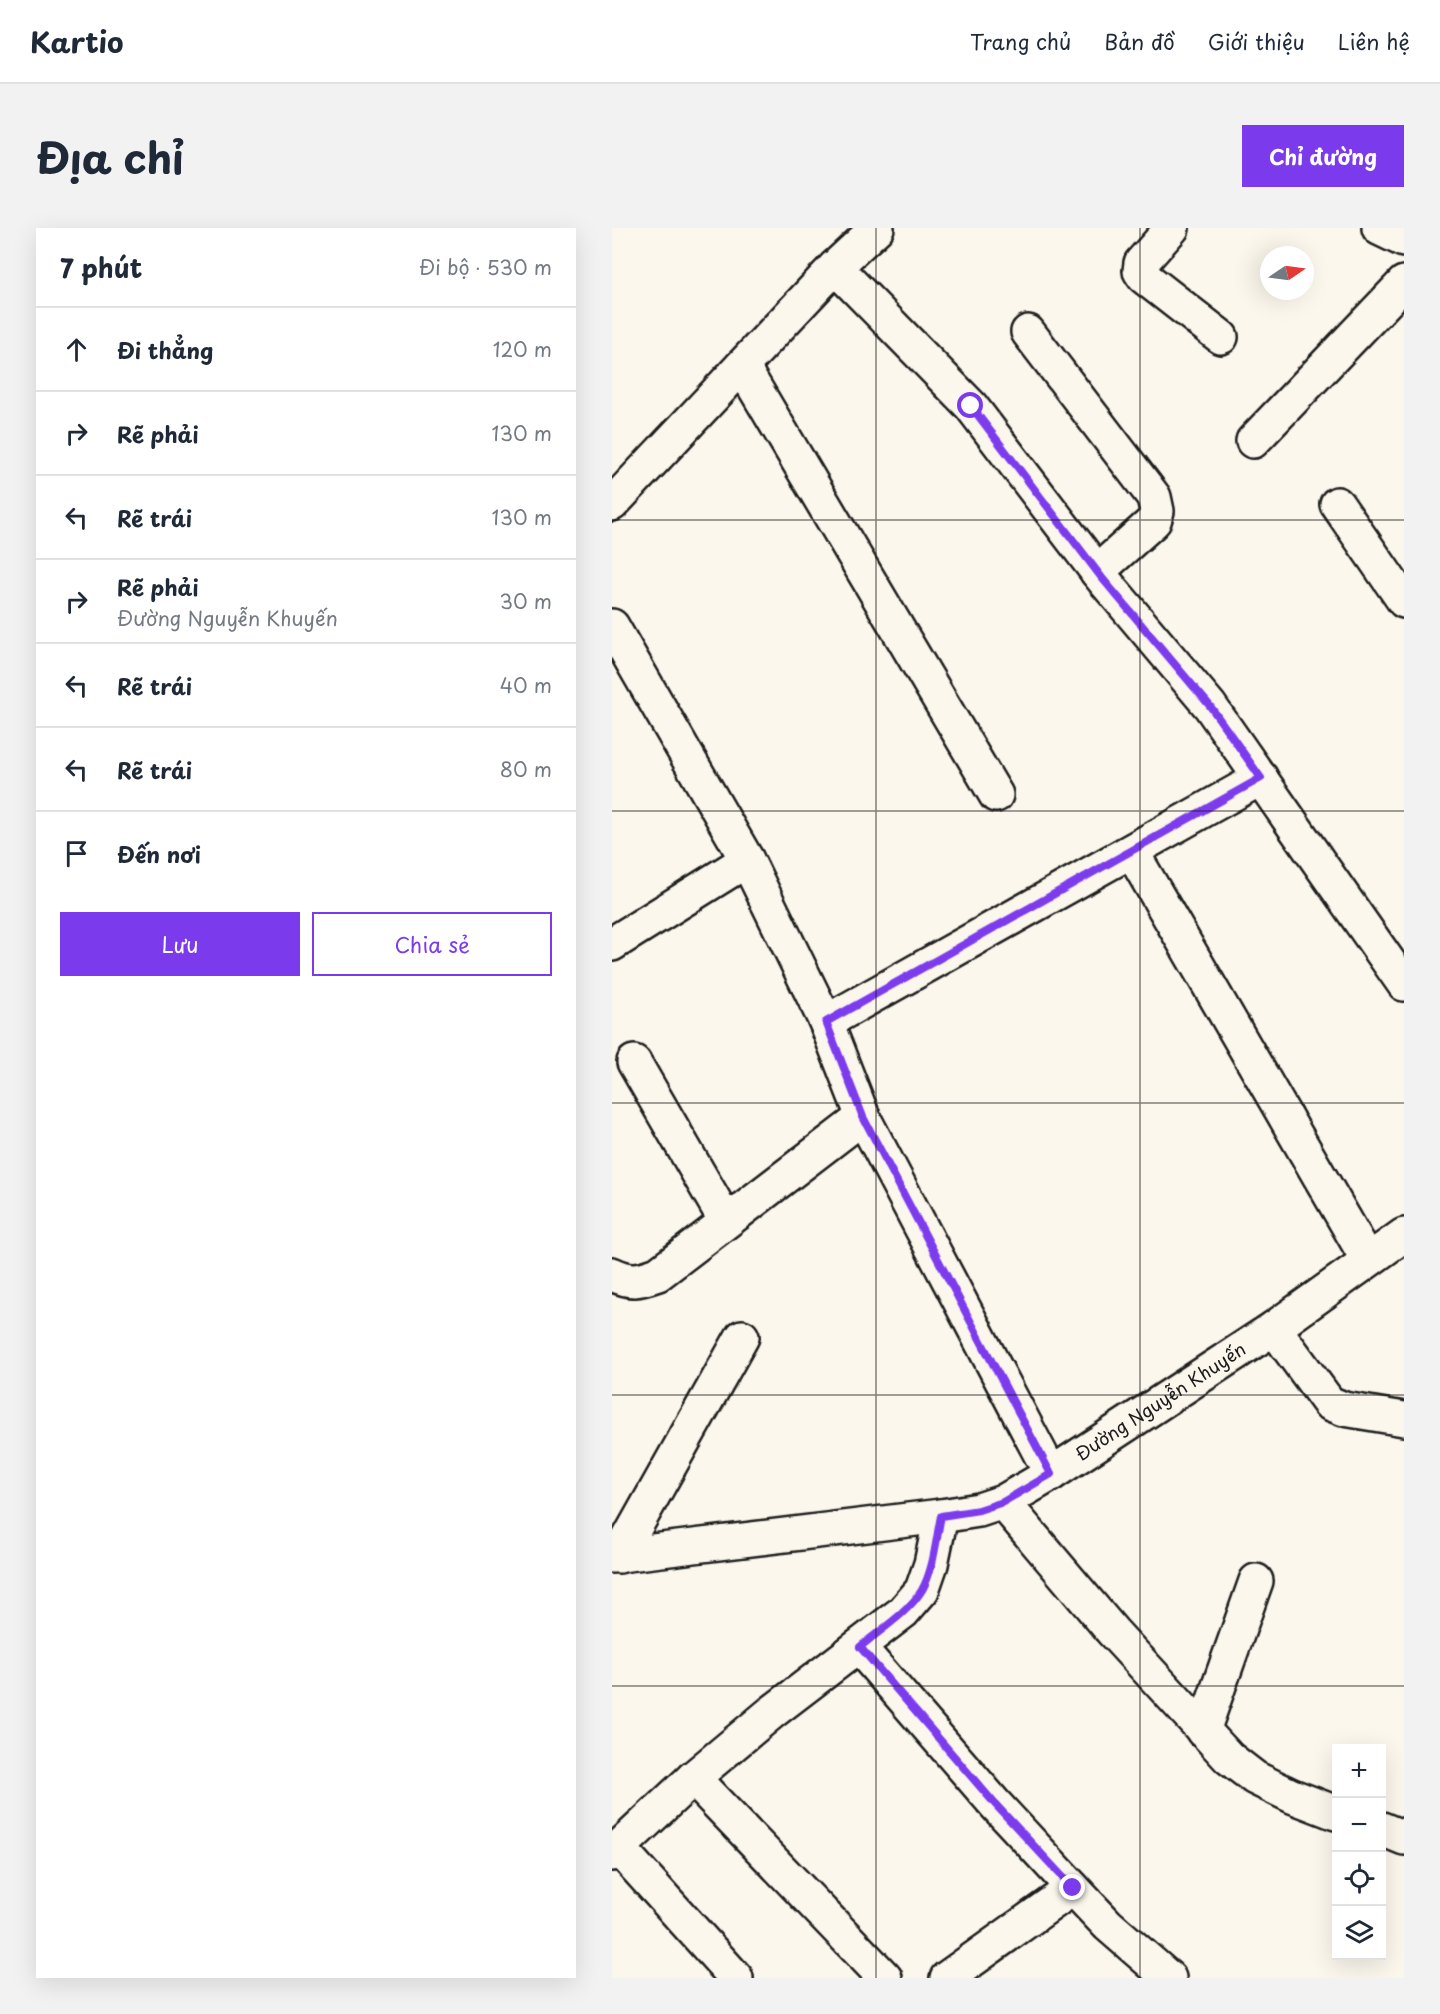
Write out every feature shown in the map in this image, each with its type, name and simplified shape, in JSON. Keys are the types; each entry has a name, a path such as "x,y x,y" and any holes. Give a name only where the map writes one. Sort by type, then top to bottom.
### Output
{"street":[{"path":"612,504 835,267 877,228"},
{"path":"1172,228 1141,263 1140,271 1144,277 1221,337"},
{"path":"1379,228 1404,240"},
{"path":"835,267 971,406 1097,572 1210,706 1404,984"},
{"path":"1253,441 1404,284"},
{"path":"1028,332 1154,497 1157,511 1154,521 1097,572"},
{"path":"742,366 996,795"},
{"path":"1336,504 1404,601"},
{"path":"612,626 747,860 826,1022 863,1117 1051,1474"},
{"path":"826,1022 1261,778"},
{"path":"1132,852 1368,1260"},
{"path":"612,944 747,860"},
{"path":"634,1062 726,1221"},
{"path":"612,1274 627,1281 640,1281 658,1274 863,1117"},
{"name":"Đường Nguyễn Khuyến","path":"616,1556 941,1516 979,1510 1003,1502 1051,1474 1274,1328 1404,1235"},
{"path":"1274,1328 1329,1403 1344,1409 1404,1419"},
{"path":"616,1556 742,1337"},
{"path":"1003,1502 1113,1632 1229,1758 1255,1778 1332,1811"},
{"path":"736,1978 615,1851 693,1778 771,1713 903,1612 922,1590 931,1564 941,1516"},
{"path":"1203,1731 1256,1581"},
{"path":"860,1647 995,1804 1073,1888 1108,1925 1169,1978"},
{"path":"693,1778 885,1978"},
{"path":"1386,1831 1404,1838"},
{"path":"947,1978 1073,1888"}],"route":[{"path":"971,406 1102,578 1210,706 1261,778 826,1022 863,1117 1051,1474 1003,1502 979,1510 941,1516 931,1564 922,1590 903,1612 860,1647 995,1804 1073,1888"}]}
